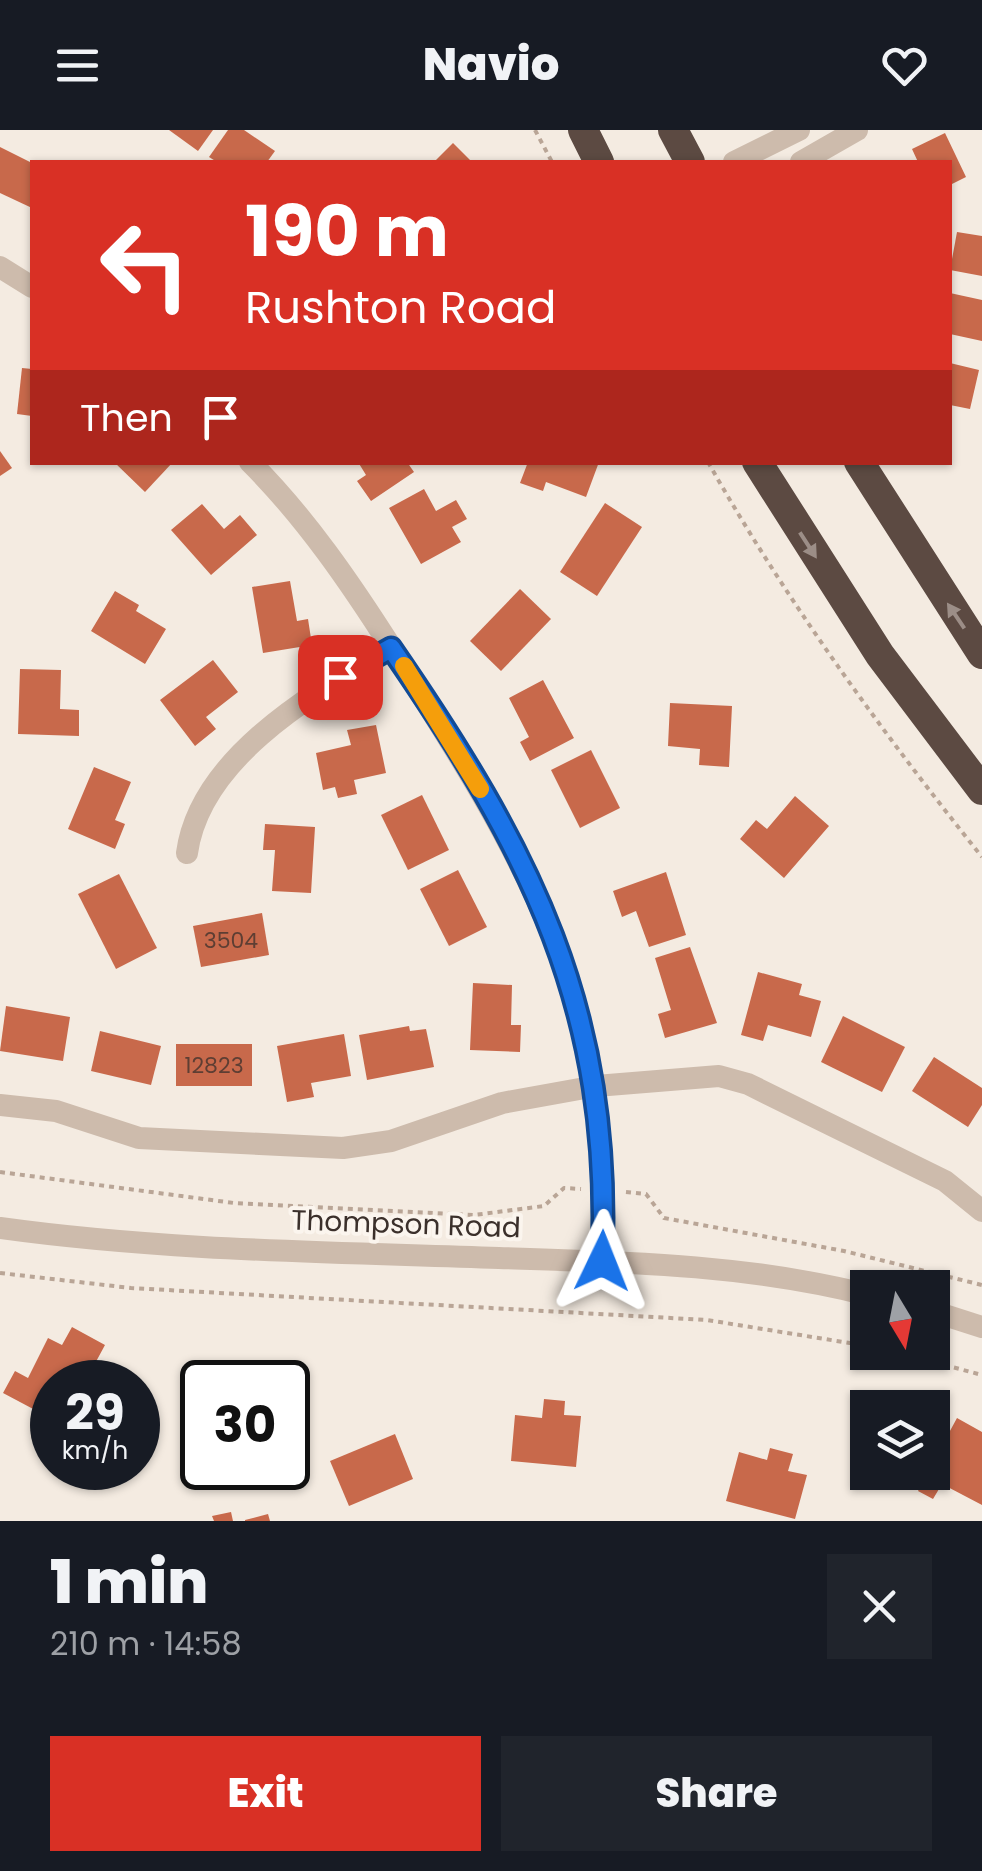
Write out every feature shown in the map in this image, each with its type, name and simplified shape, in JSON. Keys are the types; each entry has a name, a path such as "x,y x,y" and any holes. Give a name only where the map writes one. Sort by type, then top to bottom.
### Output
{"highway":[{"path":"583,130 599,160"},
{"path":"673,130 689,160"},
{"path":"759,465 880,655 982,790"},
{"path":"861,465 982,654"}],"street":[{"path":"738,160 799,130"},
{"path":"804,160 857,130"},
{"path":"0,267 30,285"},
{"path":"253,465 306,525 391,648 501,823 534,888 564,958 596,1086 605,1191 602,1261"},
{"path":"187,854 197,812 215,782 284,716 391,648"},
{"path":"0,1105 56,1111 139,1138 343,1148 391,1141 502,1103 596,1086 719,1076 748,1084 945,1181 982,1211"},
{"name":"Thompson Road","path":"0,1228 143,1243 602,1261 773,1275 850,1290"},
{"path":"950,1317 982,1327"}],"path":[{"path":"536,130 551,160"},
{"path":"710,465 744,526 830,654 982,858"},
{"path":"0,1172 234,1203 474,1214 544,1206 564,1188 646,1194 664,1218 844,1251 982,1285"},
{"path":"0,1273 131,1288 707,1320 850,1343"},
{"path":"950,1366 982,1375"}],"building":[{"path":"169,130 213,130 198,151"},
{"path":"228,130 244,130 275,151 268,160 209,157"},
{"path":"945,133 966,177 952,184 952,160 917,160 912,149"},
{"path":"453,143 470,160 436,160"},
{"path":"0,147 30,162 30,207 0,193"},
{"path":"957,232 982,236 982,276 952,270"},
{"path":"952,293 982,300 982,341 952,334"},
{"path":"952,363 979,370 970,409 952,405"},
{"path":"22,368 30,369 30,416 17,414"},
{"path":"0,451 12,468 0,476"},
{"path":"117,465 170,465 145,492"},
{"path":"360,465 409,465 414,472 371,501 357,481 366,475"},
{"path":"527,465 598,465 586,497 546,482 543,491 520,483"},
{"path":"424,489 436,511 456,500 467,519 452,527 461,542 421,564 389,508"},
{"path":"605,503 642,527 597,596 560,572"},
{"path":"202,504 224,529 240,515 257,535 211,575 171,530"},
{"path":"290,581 297,621 308,619 312,645 263,653 252,587"},
{"path":"520,589 551,619 501,671 470,641"},
{"path":"115,591 139,605 136,611 166,629 145,664 91,631"},
{"path":"213,660 238,692 206,717 216,729 195,746 160,700"},
{"path":"20,669 61,670 60,709 79,710 79,736 18,734"},
{"path":"543,680 574,738 530,761 520,742 529,737 509,698"},
{"path":"670,703 732,706 729,767 699,765 700,749 668,746"},
{"path":"376,725 386,773 354,780 357,794 338,798 335,787 323,790 316,753 351,745 347,730"},
{"path":"591,750 620,808 580,828 551,770"},
{"path":"94,767 131,782 115,820 125,824 115,849 68,829"},
{"path":"422,795 449,850 408,870 381,815"},
{"path":"795,796 829,826 784,878 740,839 756,820 767,829"},
{"path":"265,824 315,827 311,893 272,891 275,850 263,850"},
{"path":"458,870 487,927 449,946 420,889"},
{"path":"666,872 686,935 649,947 636,911 622,917 613,891"},
{"path":"119,874 157,948 116,969 78,894"},
{"path":"262,913 269,955 201,967 193,926"},
{"path":"690,947 717,1023 665,1038 658,1014 671,1010 655,958"},
{"path":"758,972 802,984 799,995 821,1001 811,1037 768,1025 763,1041 741,1035"},
{"path":"473,983 512,985 511,1025 521,1025 520,1052 470,1050"},
{"path":"6,1006 70,1017 63,1061 0,1051"},
{"path":"843,1016 905,1047 882,1092 821,1062"},
{"path":"409,1026 410,1031 426,1029 434,1067 367,1080 359,1035"},
{"path":"100,1031 161,1046 151,1085 91,1071"},
{"path":"344,1034 351,1076 311,1083 314,1097 287,1102 277,1046"},
{"path":"176,1044 252,1044 252,1086 176,1086"},
{"path":"934,1057 982,1088 982,1105 968,1127 912,1091"},
{"path":"72,1327 105,1345 97,1360 37,1360 48,1338 62,1345"},
{"path":"15,1371 28,1378 30,1374 30,1407 3,1393"},
{"path":"544,1399 565,1401 564,1415 581,1416 576,1467 511,1461 515,1415 542,1418"},
{"path":"957,1418 982,1432 982,1505 950,1488 950,1431"},
{"path":"395,1434 413,1479 349,1506 330,1461"},
{"path":"770,1448 793,1454 788,1471 807,1475 795,1519 726,1501 739,1452 767,1460"},
{"path":"919,1490 938,1490 933,1499"},
{"path":"231,1512 233,1521 214,1521 212,1516"},
{"path":"268,1514 270,1521 245,1521 245,1520"}],"slow traffic":[{"path":"404,666 480,789"}],"route":[{"path":"340,677 391,648 501,823 534,888 564,958 596,1086 605,1191 602,1261"}]}
